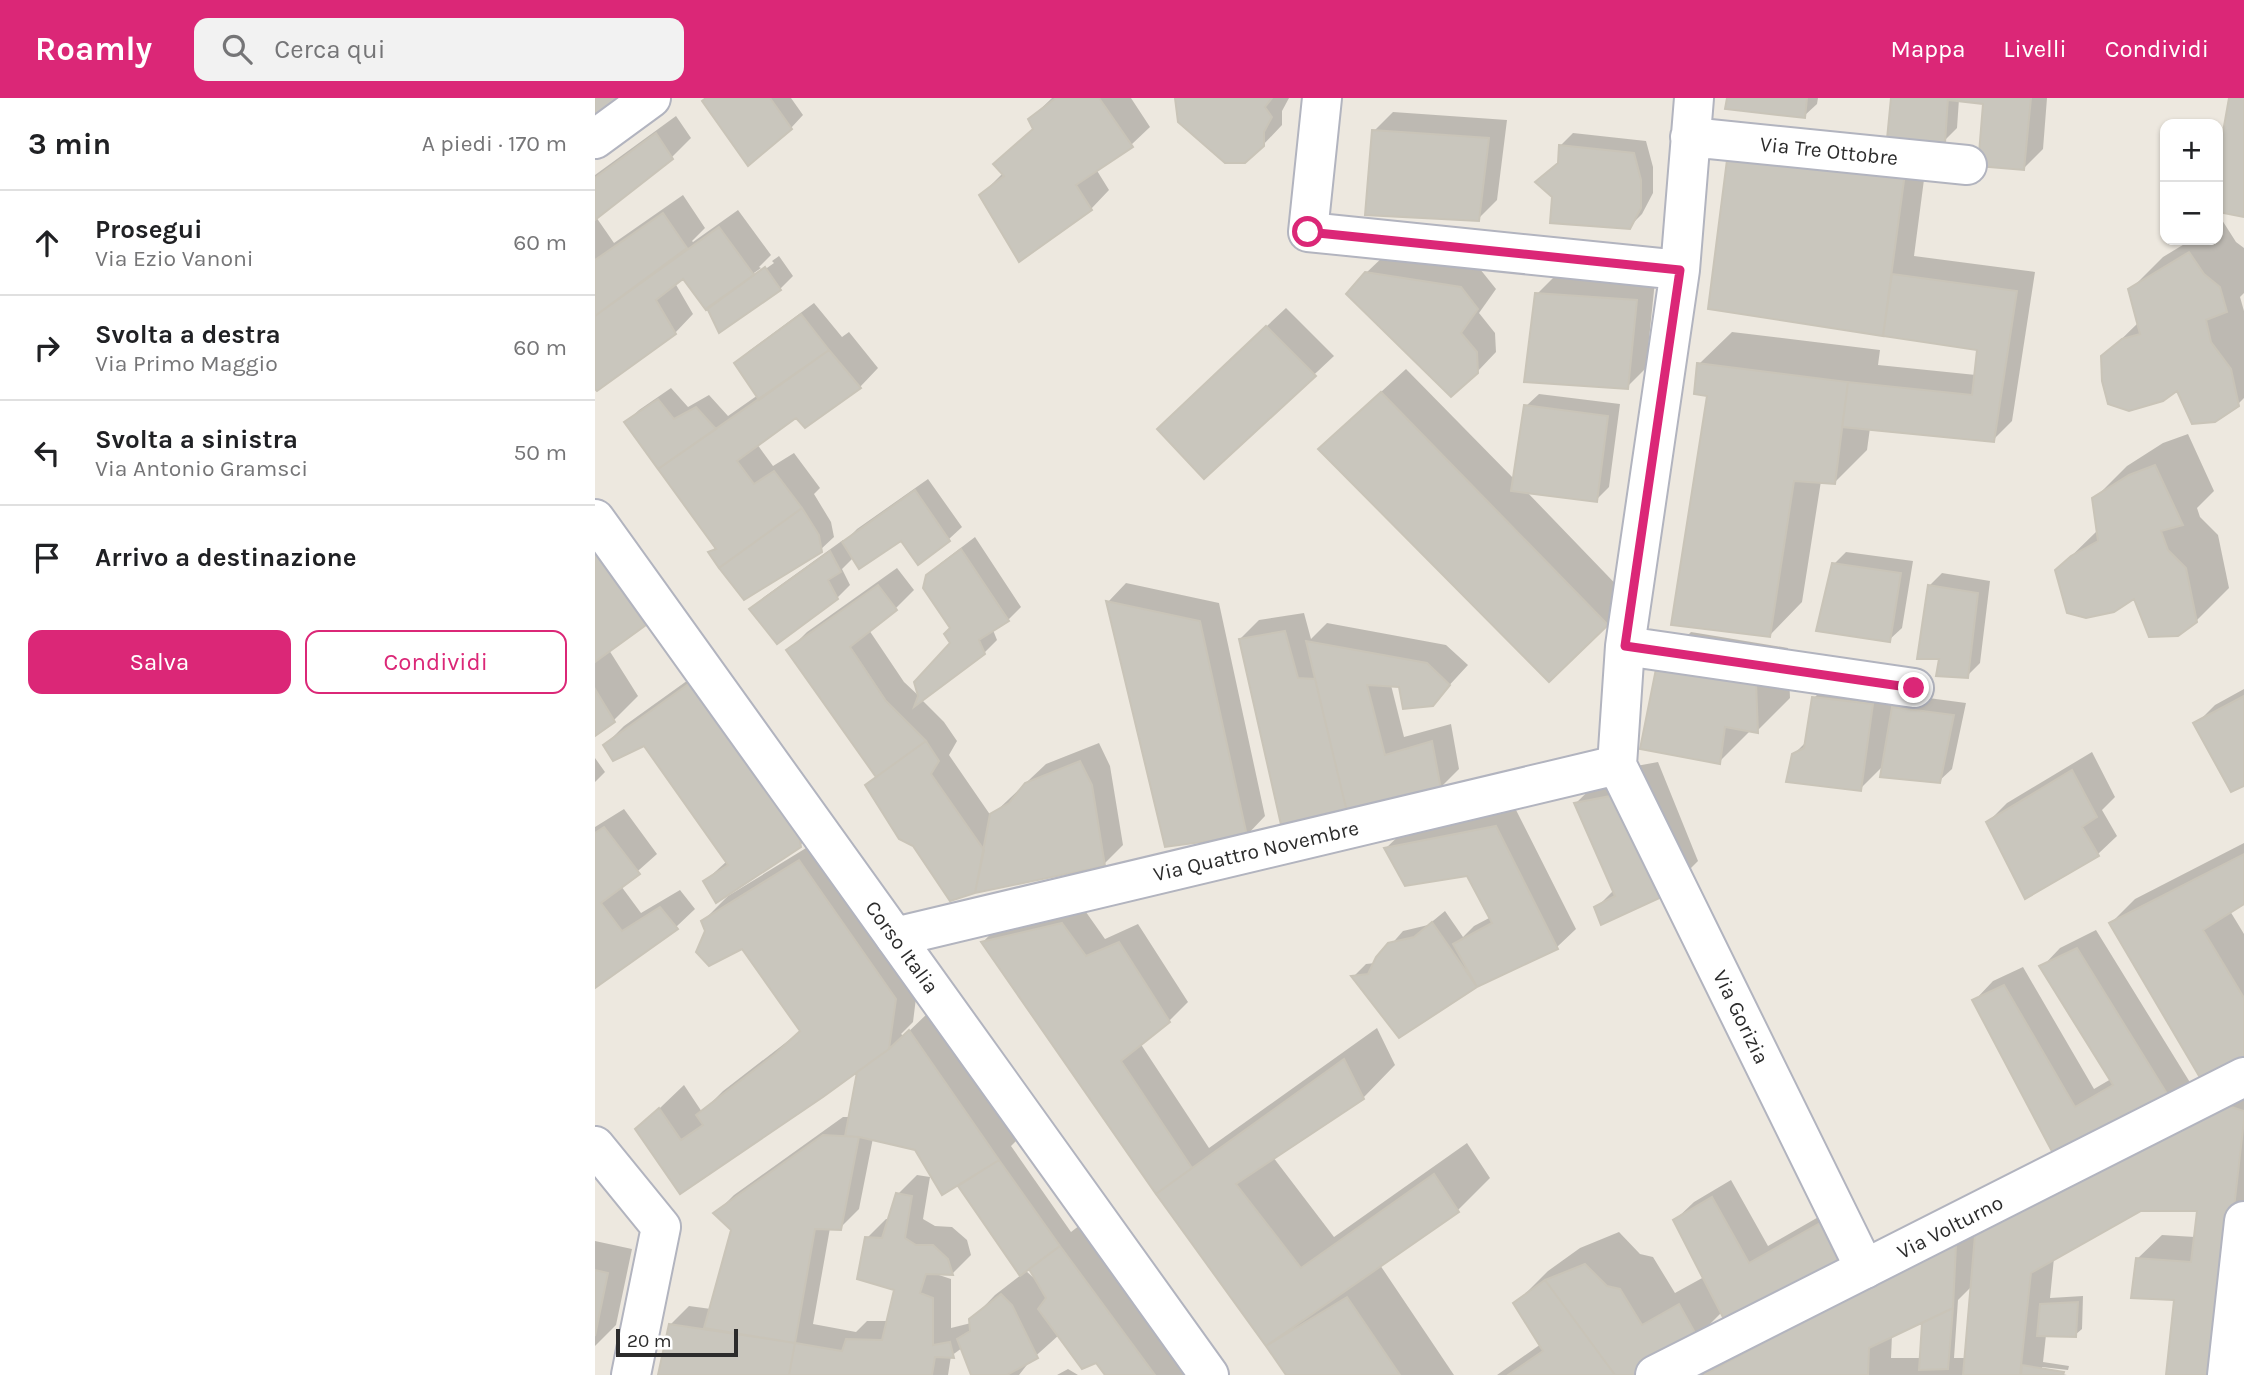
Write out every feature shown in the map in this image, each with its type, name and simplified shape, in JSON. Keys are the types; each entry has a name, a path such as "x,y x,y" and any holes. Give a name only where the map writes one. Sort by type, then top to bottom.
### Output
{"street":[{"path":"595,139 651,98"},
{"path":"1322,98 1308,232 1680,270"},
{"path":"1617,765 1625,646 1680,270 1695,98"},
{"name":"Via Tre Ottobre","path":"1690,137 1967,165"},
{"name":"Corso Italia","path":"595,519 1209,1375"},
{"path":"1625,646 1914,688"},
{"name":"Via Quattro Novembre","path":"895,937 1617,765"},
{"name":"Via Gorizia","path":"1617,765 1865,1269"},
{"name":"Via Volturno","path":"1655,1375 2244,1077"},
{"path":"595,1146 661,1227 631,1375"},
{"path":"2227,1375 2244,1223"}],"building":[{"path":"595,98 624,98 595,120"},
{"path":"706,98 770,98 792,129 748,166 702,101"},
{"path":"1056,98 1099,98 1133,147 1076,185 1092,210 1019,262 979,195 1004,176 993,164 1033,129 1028,119"},
{"path":"1175,98 1272,98 1265,107 1272,117 1264,132 1264,146 1245,163 1225,163 1178,122"},
{"path":"1727,98 1807,98 1805,118 1725,109"},
{"path":"1891,98 1948,98 1945,143 1887,139"},
{"path":"1949,98 2031,98 2024,170 1978,166 1983,104"},
{"path":"2229,98 2244,98 2244,217 2223,213 2223,132"},
{"path":"1372,130 1489,138 1479,221 1365,215"},
{"path":"656,133 673,159 595,220 595,178"},
{"path":"1559,145 1634,153 1641,180 1641,208 1630,229 1550,223 1552,197 1535,182 1558,163"},
{"path":"1728,152 1905,173 1883,336 1708,309"},
{"path":"663,213 687,248 595,316 595,260"},
{"path":"719,227 754,275 706,310 683,279 656,300 676,334 597,391 595,316"},
{"path":"2189,252 2204,274 2220,287 2227,312 2206,320 2211,342 2231,369 2239,406 2215,422 2192,424 2177,391 2163,401 2129,411 2108,404 2102,381 2101,356 2122,339 2140,334 2128,289"},
{"path":"765,267 781,290 719,333 707,308"},
{"path":"1365,272 1461,287 1478,309 1461,333 1477,352 1478,373 1451,397 1346,294"},
{"path":"1892,274 2017,291 1994,442 1842,427 1848,382 1972,395 1977,350 1883,336"},
{"path":"1535,293 1637,300 1628,389 1524,382"},
{"path":"801,314 829,350 759,400 734,363"},
{"path":"1266,326 1316,376 1204,479 1157,429"},
{"path":"829,350 861,388 805,428 796,418 737,461 754,484 774,471 802,508 719,568 708,552 716,549 658,469"},
{"path":"1697,363 1848,382 1835,484 1794,481 1770,637 1671,625 1707,396 1694,394"},
{"path":"1381,392 1608,625 1549,682 1318,449"},
{"path":"658,399 674,419 696,407 716,429 658,469 624,422"},
{"path":"1524,405 1608,416 1597,502 1511,491"},
{"path":"2155,465 2183,525 2161,531 2168,550 2186,568 2197,622 2178,636 2149,637 2134,599 2114,612 2086,618 2067,613 2055,570 2071,556 2098,541 2092,498 2129,475"},
{"path":"915,490 950,541 918,565 901,541 859,569 842,542"},
{"path":"802,508 819,535 822,552 744,600 719,568"},
{"path":"961,549 1009,621 979,640 985,654 914,707 918,696 914,682 950,643 944,634 950,628 923,588 926,575"},
{"path":"595,551 646,625 595,662"},
{"path":"830,551 841,572 828,580 838,599 777,644 749,609"},
{"path":"1832,563 1901,573 1890,642 1816,631"},
{"path":"878,585 897,610 850,647 886,701 926,741 876,777 786,650"},
{"path":"1928,585 1978,593 1968,678 1936,676 1939,659 1917,659"},
{"path":"1106,601 1200,621 1247,836 1165,847"},
{"path":"1285,631 1298,678 1315,679 1347,812 1282,829 1239,639"},
{"path":"1306,641 1427,663 1450,685 1433,706 1403,709 1399,687 1367,685 1385,755 1432,741 1441,789 1347,812"},
{"path":"1657,664 1756,681 1758,733 1725,727 1720,764 1640,749"},
{"path":"690,683 798,830 801,847 716,903 703,881 728,865 644,746 613,761 603,745"},
{"path":"595,689 615,722 595,736"},
{"path":"2244,696 2244,786 2231,792 2193,723"},
{"path":"1812,697 1873,704 1861,791 1786,782 1792,754 1804,748"},
{"path":"1892,707 1954,715 1940,783 1880,777"},
{"path":"926,741 939,761 931,774 984,850 975,893 950,901 913,846 899,839 865,785"},
{"path":"1080,761 1092,785 1105,866 975,893 990,814 1009,803 1025,783"},
{"path":"2072,770 2097,817 2082,827 2099,856 2025,899 1986,822"},
{"path":"1626,793 1666,895 1601,925 1594,907 1615,896 1574,803"},
{"path":"1496,826 1558,949 1477,987 1453,944 1492,923 1467,876 1405,886 1384,848"},
{"path":"604,827 640,874 601,903 622,931 660,907 678,929 595,988 595,833"},
{"path":"2244,854 2244,904 2203,930 2244,998 2244,1059 2202,1081 2109,923"},
{"path":"799,860 896,999 889,1049 680,1194 635,1129 659,1108 681,1140 703,1125 696,1115 775,1054 800,1031 742,949 709,966 696,952 705,931 701,921"},
{"path":"1432,922 1477,987 1399,1038 1351,976 1368,974 1376,957 1388,943 1414,937"},
{"path":"1062,923 1086,956 1119,942 1170,1022 1121,1061 1192,1168 1156,1194 981,942"},
{"path":"2077,948 2174,1105 2056,1159 1972,1000 2004,985 2075,1107 2113,1085 2039,966"},
{"path":"909,1030 999,1160 942,1195 915,1150 845,1136 857,1072 889,1049"},
{"path":"1344,1059 1364,1099 1236,1184 1301,1268 1434,1174 1459,1212 1266,1346 1156,1194"},
{"path":"2219,1103 2244,1111 2244,1120 2215,1375 2166,1375 2174,1300 2131,1298 2136,1258 2191,1262 2197,1211 2141,1211 2031,1273 2020,1375 1963,1375 1975,1235"},
{"path":"823,1135 859,1137 841,1230 815,1229 795,1343 704,1328 731,1230 713,1213"},
{"path":"999,1160 1060,1246 1020,1276 958,1186"},
{"path":"896,1193 912,1196 905,1238 916,1245 933,1245 948,1259 953,1275 926,1274 920,1293 933,1298 933,1345 950,1342 954,1358 935,1357 932,1375 789,1375 795,1343 842,1351 846,1339 882,1340 894,1290 857,1279 865,1237 882,1238"},
{"path":"1712,1197 1749,1263 1829,1218 1854,1263 1730,1331 1673,1220"},
{"path":"1956,1245 1953,1308 1869,1348 1868,1375 1704,1375 1830,1306"},
{"path":"1060,1246 1155,1375 1105,1375 1096,1363 1082,1369 1038,1309 1046,1298 1029,1269"},
{"path":"1585,1264 1607,1286 1620,1289 1642,1325 1679,1304 1698,1338 1633,1375 1615,1375 1545,1280"},
{"path":"595,1270 608,1273 595,1336"},
{"path":"1545,1280 1615,1375 1508,1375 1543,1351 1513,1303"},
{"path":"1001,1294 1012,1305 1038,1358 1007,1375 971,1375 957,1339 970,1331 969,1319"},
{"path":"1347,1297 1400,1375 1286,1375 1266,1346"},
{"path":"2078,1302 2076,1337 2037,1336 2040,1304"},
{"path":"1953,1308 1948,1369 1919,1370 1922,1323"},
{"path":"669,1324 795,1343 789,1375 658,1375"},
{"path":"2022,1365 2064,1372 2063,1375 2021,1375"}],"route":[{"path":"1308,232 1680,270 1625,646 1914,688"}]}
